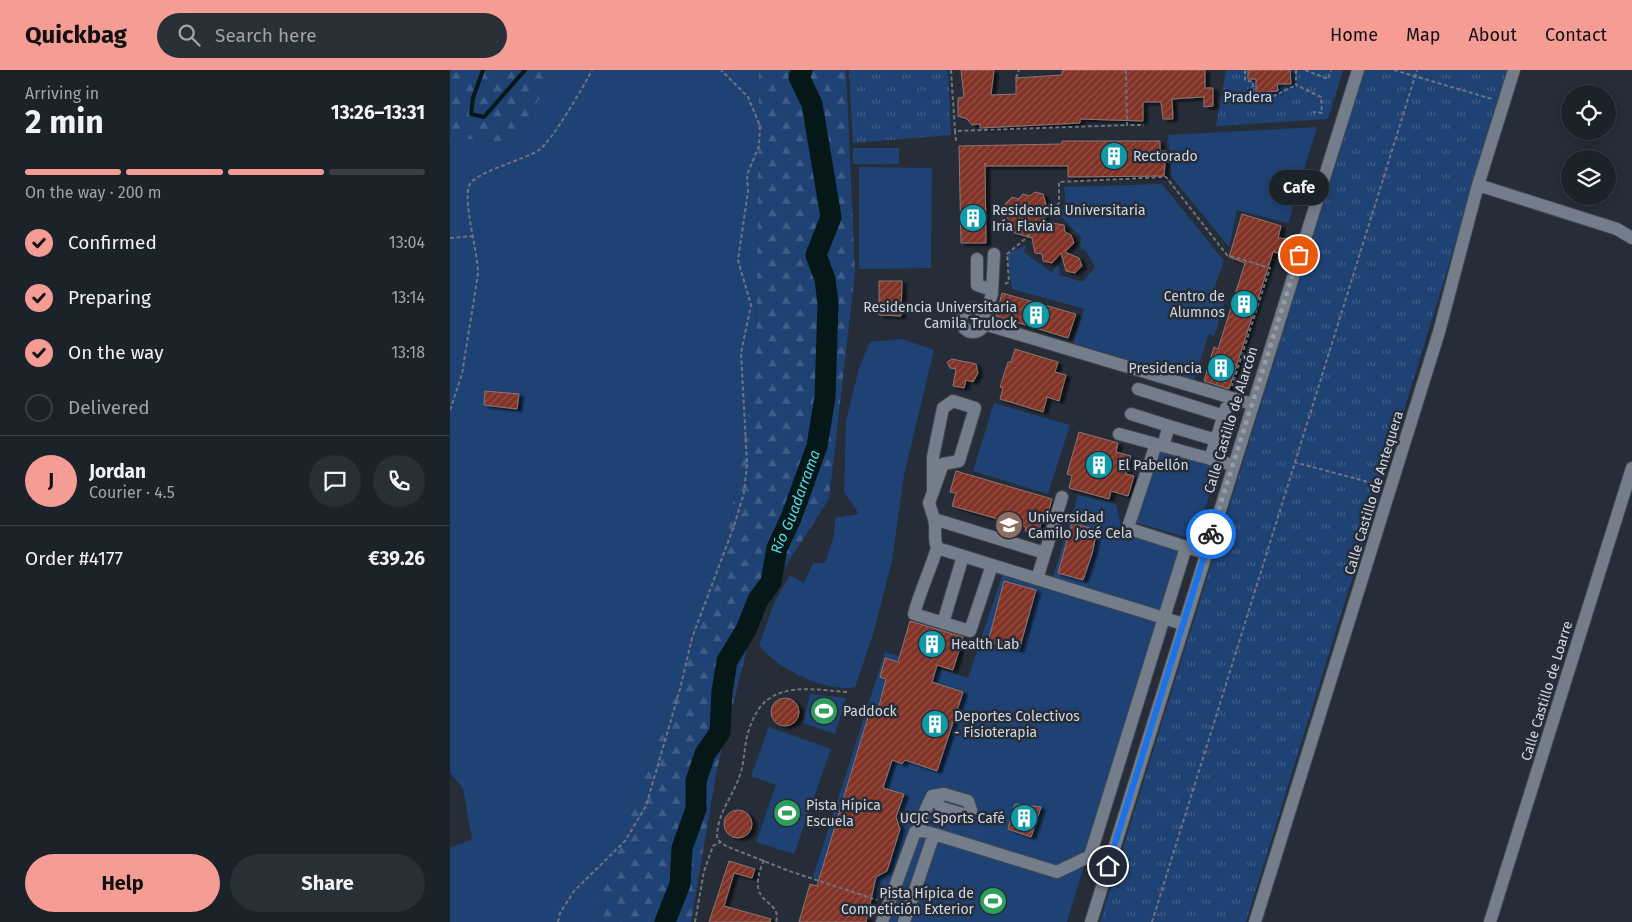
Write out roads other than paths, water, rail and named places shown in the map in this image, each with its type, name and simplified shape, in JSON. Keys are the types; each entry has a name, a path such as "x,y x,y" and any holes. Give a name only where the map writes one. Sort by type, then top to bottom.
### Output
{"street":[{"name":"Calle Castillo de Alarcón","path":"1091,922 1205,553 1358,70"},
{"name":"Calle Castillo de Antequera","path":"1255,922 1439,332 1478,185 1514,70"},
{"path":"1478,185 1617,229 1632,238"},
{"path":"994,254 998,288 984,324 1229,399 1252,404"},
{"path":"977,259 977,285 998,288"},
{"path":"1138,389 1224,416"},
{"path":"1210,459 1229,399"},
{"path":"933,491 933,457 943,408 954,401 975,408 958,461 943,464 929,503 937,527 933,538 937,548 930,573 924,580 914,614 970,631 992,565"},
{"path":"1130,414 1216,440"},
{"path":"1169,426 1159,445 1129,524 1130,529 1205,553"},
{"path":"1120,434 1233,465"},
{"name":"Calle Castillo de Loarre","path":"1490,922 1632,468"},
{"path":"1037,579 1062,497"},
{"path":"934,518 1045,553"},
{"path":"882,922 916,832 928,832 1057,872 1090,856 1186,547"},
{"path":"937,548 1183,624"},
{"path":"943,623 963,556"},
{"path":"928,832 919,824 932,796"},
{"path":"904,922 928,832"}],"waterway":[{"path":"483,70 473,98 471,114 484,117 525,70"},
{"name":"Río Guadarrama","path":"665,922 680,884 682,848 696,809 696,781 705,754 720,732 722,692 727,661 746,630 758,600 771,582 777,548 791,518 817,446 825,397 828,303 825,279 816,255 831,217 812,104 799,77 802,70"}],"place":[{"name":"Rectorado","path":"1114,156"},
{"name":"Residencia Universitaria Iría Flavia","path":"973,218"},
{"name":"Cafe","path":"1299,255"},
{"name":"Centro de Alumnos","path":"1244,304"},
{"name":"Residencia Universitaria Camila Trulock","path":"1036,315"},
{"name":"Presidencia","path":"1221,368"},
{"name":"El Pabellón","path":"1099,465"},
{"name":"Universidad Camilo José Cela","path":"1009,525"},
{"name":"Health Lab","path":"932,644"},
{"name":"Paddock","path":"824,711"},
{"name":"Deportes Colectivos - Fisioterapia","path":"935,724"},
{"name":"Pista Hípica Escuela","path":"787,813"},
{"name":"UCJC Sports Café","path":"1024,818"},
{"name":"Pista Hípica de Competición Exterior","path":"993,901"}],"park label":[{"name":"Pradera","path":"1248,97"}]}
